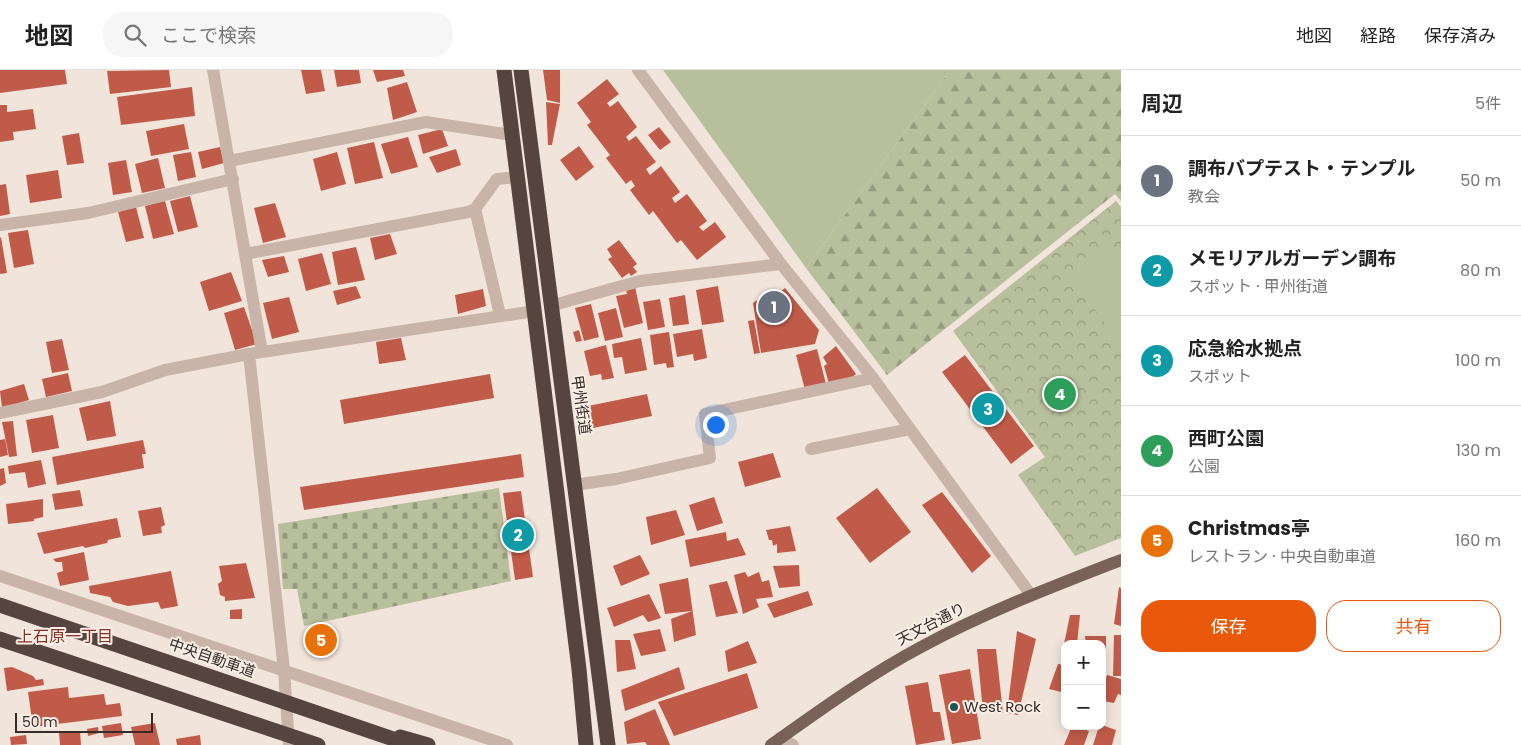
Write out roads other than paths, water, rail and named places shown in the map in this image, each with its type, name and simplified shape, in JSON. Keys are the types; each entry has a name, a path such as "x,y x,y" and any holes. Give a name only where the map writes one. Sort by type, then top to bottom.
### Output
{"highway":[{"path":"504,70 579,669 586,745"},
{"name":"甲州街道","path":"521,70 608,745"},
{"name":"中央自動車道","path":"0,605 357,725 411,745"},
{"path":"0,639 318,745"},
{"path":"357,725 428,745"}],"main road":[{"name":"天文台通り","path":"775,742 898,660 965,624 1031,595 1121,560"}],"street":[{"path":"213,70 262,352"},
{"path":"638,70 781,264 873,378 1031,595"},
{"path":"229,161 426,122 512,135"},
{"path":"246,254 468,212 475,209 497,179 518,177"},
{"path":"0,225 88,213 233,179"},
{"path":"475,209 500,315"},
{"path":"550,306 640,281 781,264"},
{"path":"0,413 102,392 165,370 249,354 535,311"},
{"path":"249,354 284,670 289,745"},
{"path":"574,485 710,458 705,414 873,378"},
{"path":"811,449 910,429"},
{"path":"0,576 507,745"},
{"path":"775,742 793,745"}],"place":[{"name":"調布バプテスト・テンプル","path":"774,307"},
{"name":"西町公園","path":"1060,394"},
{"name":"応急給水拠点","path":"988,409"},
{"name":"メモリアルガーデン調布","path":"518,535"},
{"name":"Christmas亭","path":"321,640"},
{"name":"West Rock","path":"954,707"}],"district":[{"name":"上石原一丁目","path":"65,636"}]}
